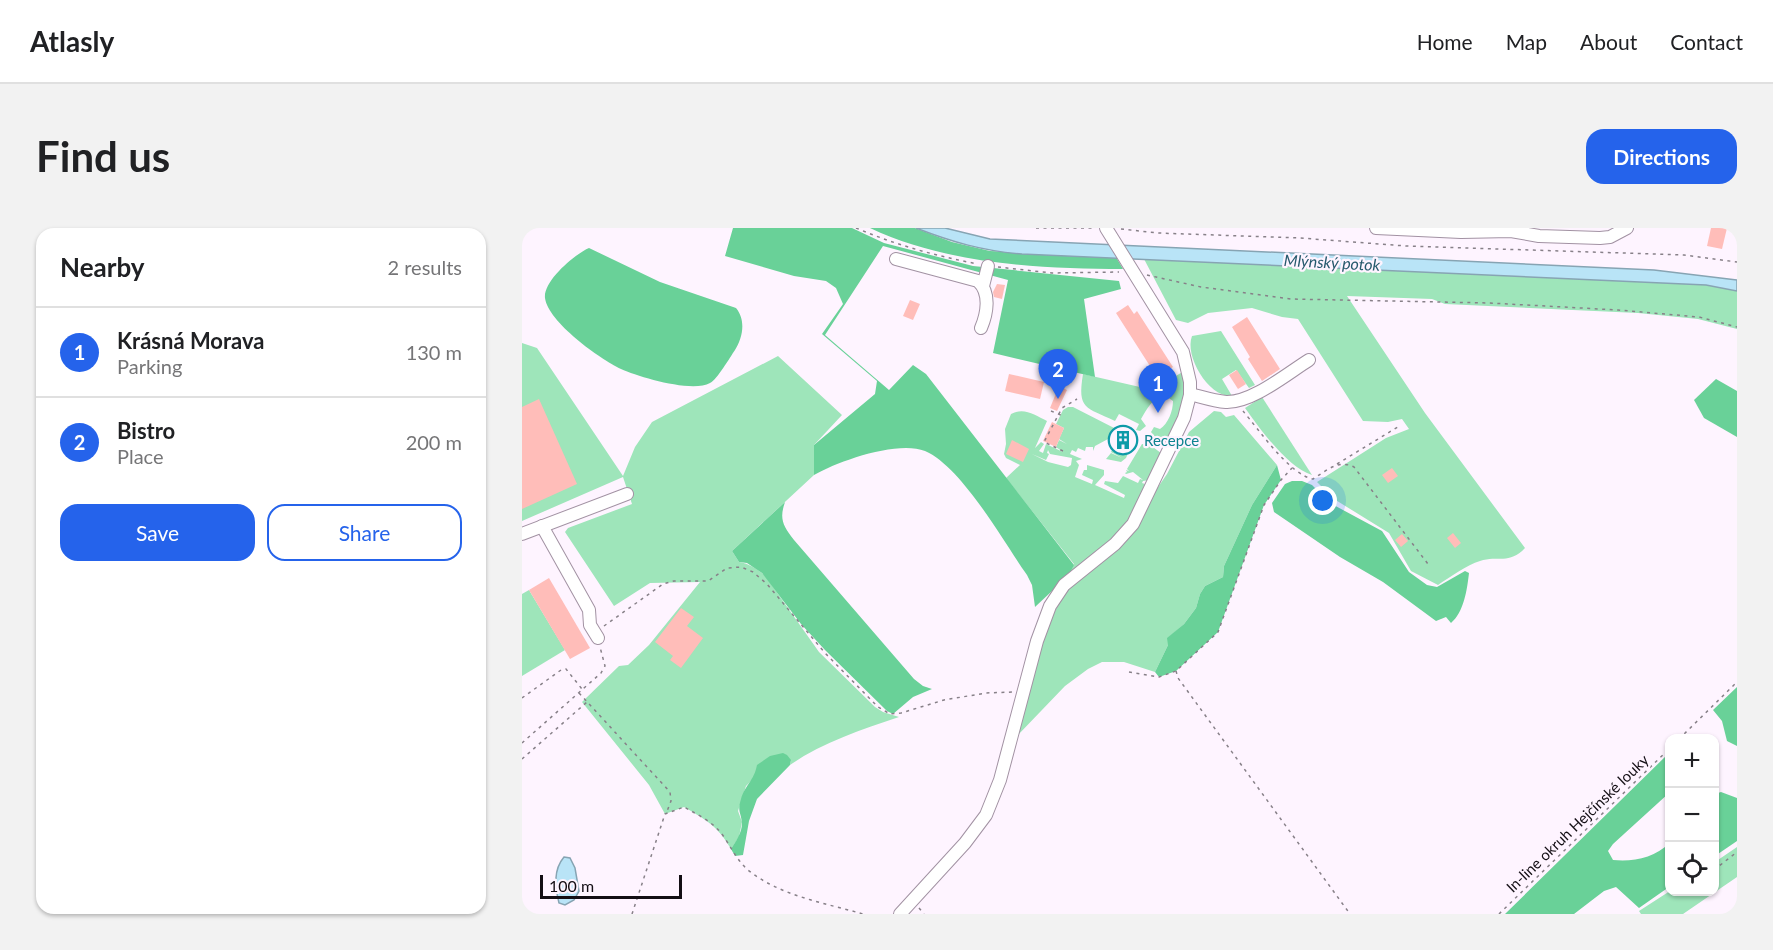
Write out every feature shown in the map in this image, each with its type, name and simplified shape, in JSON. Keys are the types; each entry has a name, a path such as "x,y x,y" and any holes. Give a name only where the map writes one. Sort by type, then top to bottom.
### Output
{"street":[{"path":"1376,228 1461,232 1523,230 1539,236 1600,238 1610,237 1627,228"},
{"path":"900,914 965,843 986,815 1000,780 1040,632 1053,601 1064,585 1118,540 1133,524 1181,427 1190,394 1188,369 1181,349 1132,270 1111,231"},
{"path":"896,259 978,281 983,286"},
{"path":"981,328 987,313 983,286 988,266"},
{"path":"1190,394 1215,400 1235,401 1249,397 1309,360"},
{"path":"522,534 627,494"},
{"path":"542,526 589,610 590,625 598,639"}],"path":[{"path":"1036,228 1093,228"},
{"path":"1111,231 1300,238 1406,246 1665,254 1737,262"},
{"path":"1132,270 1201,287 1291,299 1490,303 1618,310 1699,317 1737,327"},
{"path":"1043,449 1046,443 1044,442 1063,407 1077,399"},
{"path":"1235,401 1292,468 1304,477 1313,479 1401,425"},
{"path":"1051,411 1063,416"},
{"path":"1126,436 1129,431"},
{"path":"1046,443 1063,451"},
{"path":"1337,464 1346,463 1354,466 1428,564"},
{"path":"1129,672 1159,677 1176,671 1218,632 1264,505 1292,468"},
{"path":"522,743 601,673 604,666 598,639 600,629 663,584 674,581 708,581 727,568 741,567 753,572 767,584 825,653 878,707 890,714 902,713 944,700 986,693 1023,693"},
{"path":"522,698 561,669 566,669 582,689"},
{"path":"1176,671 1178,678 1350,914"},
{"path":"1683,734 1737,682"},
{"path":"579,692 670,792 671,801 632,914"},
{"path":"522,759 587,701"},
{"name":"In-line okruh Hejčínské louky","path":"1499,914 1665,753"},
{"path":"665,814 684,807 712,824 724,836 735,856 763,881 806,898 863,914"},
{"path":"1719,866 1737,852"}],"green space":[{"path":"733,228 852,228 884,243 973,266 1119,281 1121,289 1084,299 1095,377 993,353 1008,280 883,246 825,335 889,390 913,365 926,374 1074,565 1069,575 1035,607 1032,585 1027,575 981,506 953,472 925,451 913,448 884,450 853,458 814,475 814,445 875,394 877,381 822,334 843,304 836,288 826,281 794,276 725,256"},
{"path":"870,228 915,228 952,242 990,251 1116,257 1123,269 1027,266 962,257 930,250"},
{"path":"589,248 660,282 736,308 742,323 740,340 713,381 702,386 679,385 652,380 621,369 576,339 555,318 545,298 549,284 561,269"},
{"path":"1144,259 1706,285 1737,291 1737,329 1698,319 1638,313 1445,304 1432,299 1347,296 1425,413 1525,548 1508,558 1486,559 1475,563 1438,585 1411,571 1389,533 1334,499 1317,482 1386,438 1409,429 1402,419 1388,422 1363,421 1298,319 1252,308 1208,313 1188,323 1176,320"},
{"path":"1221,331 1255,385 1249,388 1236,370 1222,379 1232,396 1223,395 1207,383 1195,364 1190,344 1192,336"},
{"path":"522,343 537,348 623,476 635,447 652,422 778,356 842,415 814,445 814,475 732,551 739,562 754,567 766,577 819,652 875,707 899,717 843,737 790,765 791,760 754,778 746,786 738,811 742,822 739,837 731,849 711,824 684,807 665,814 649,785 582,702 619,666 628,665 649,645 700,582 650,583 614,606 565,532 568,528 632,504 623,477 522,521"},
{"path":"1184,371 1180,412 1170,436 1161,439 1155,437 1151,432 1154,427 1160,429 1168,421 1173,401 1163,394 1153,401 1145,412 1141,419 1146,426 1140,431 1136,430 1139,424 1119,414 1115,421 1086,406 1081,395 1083,374 1153,390"},
{"path":"1716,379 1737,391 1737,437 1704,418 1694,400"},
{"path":"1262,397 1312,475 1294,465 1284,456 1245,408"},
{"path":"1073,407 1120,431 1116,432 1113,440 1124,445 1129,435 1134,440 1126,458 1121,462 1106,459 1111,453 1122,458 1111,452 1116,446 1111,447 1108,439 1095,446 1093,451 1093,447 1086,447 1085,451 1078,448 1076,452 1072,450 1070,454 1082,459 1076,461 1079,465 1075,477 1092,484 1093,480 1082,475 1084,470 1087,470 1087,465 1104,470 1104,475 1095,485 1124,498 1125,495 1104,484 1105,481 1118,483 1123,476 1138,483 1140,479 1143,480 1133,472 1125,473 1126,470 1129,471 1127,469 1142,444 1150,445 1161,453 1150,480 1142,483 1145,484 1144,492 1126,525 1069,575 1074,564 1006,478 1020,465 1006,458 1004,454 1005,429 1011,414 1020,411 1047,421 1035,448 1041,442 1044,444 1039,451 1043,453 1046,444 1063,452 1056,447 1059,440 1067,444 1059,439 1064,428 1056,424 1063,410","holes":["1048,450 1050,454 1072,458 1071,465 1068,467 1048,462 1032,454 1046,460"]},
{"path":"1214,411 1221,412 1226,417 1234,415 1277,465 1252,505 1224,566 1223,577 1205,586 1196,608 1184,624 1168,638 1168,645 1155,672 1124,662 1102,662 1065,686 1017,736 1039,651 1051,619 1065,592 1113,553 1167,474 1189,432"},
{"path":"1277,465 1281,480 1264,505 1218,632 1176,671 1159,677 1155,672 1168,645 1167,638 1184,624 1196,608 1205,586 1223,577 1224,566 1252,505"},
{"path":"1302,481 1312,485 1330,503 1382,531 1409,572 1427,585 1437,587 1465,571 1469,573 1464,600 1459,613 1451,623 1446,617 1436,621 1383,582 1340,557 1274,512 1272,503 1285,484"},
{"path":"785,502 782,513 783,522 794,540 914,679 932,689 913,697 893,714 887,711 825,650 801,624 762,573 747,563 739,562 732,551"},
{"path":"529,590 565,650 522,676 522,594"},
{"path":"1737,687 1737,746 1727,741 1722,721 1713,710"},
{"path":"783,753 791,760 790,765 757,799 749,821 743,855 735,856 731,849 742,827 739,807 743,794 757,765 770,756"},
{"path":"1665,757 1665,797 1608,851 1613,860 1628,860 1650,855 1665,846 1665,890 1639,908 1616,887 1604,891 1574,914 1505,914"},
{"path":"1719,793 1737,798 1737,841 1719,853 1719,842"},
{"path":"1737,847 1737,877 1719,889 1719,859"},
{"path":"1665,894 1709,896 1683,914 1641,914 1639,911"}],"water":[{"name":"Mlýnský potok","path":"916,228 945,228 990,239 1654,270 1737,280 1737,291 1706,285 1022,254 968,245"},
{"path":"564,857 570,858 575,868 579,891 574,900 565,905 559,903 556,885 558,867"}],"building":[{"path":"1711,228 1727,228 1722,249 1707,246"},
{"path":"997,284 1005,285 1002,299 994,297 993,292"},
{"path":"910,300 920,304 913,320 903,316"},
{"path":"1128,305 1134,314 1137,311 1173,367 1157,377 1116,313"},
{"path":"1247,317 1280,369 1262,381 1232,327"},
{"path":"1237,370 1246,384 1238,389 1229,375"},
{"path":"1009,374 1044,382 1040,399 1005,391"},
{"path":"1059,386 1067,390 1057,411 1050,408"},
{"path":"539,399 577,484 522,509 522,407"},
{"path":"1052,422 1064,428 1056,447 1043,441"},
{"path":"1116,432 1128,437 1125,445 1113,440"},
{"path":"1012,440 1029,449 1023,462 1006,454"},
{"path":"1392,468 1398,476 1388,483 1382,475"},
{"path":"1453,533 1461,543 1455,548 1447,538"},
{"path":"1402,534 1408,541 1401,547 1395,540"},
{"path":"549,578 590,648 570,659 529,590"},
{"path":"681,608 694,617 687,626 703,638 681,668 670,660 673,656 655,642"}],"place":[{"name":"Bistro","path":"1058,399"},
{"name":"Krásná Morava","path":"1158,413"},
{"name":"Recepce","path":"1123,440"}]}
